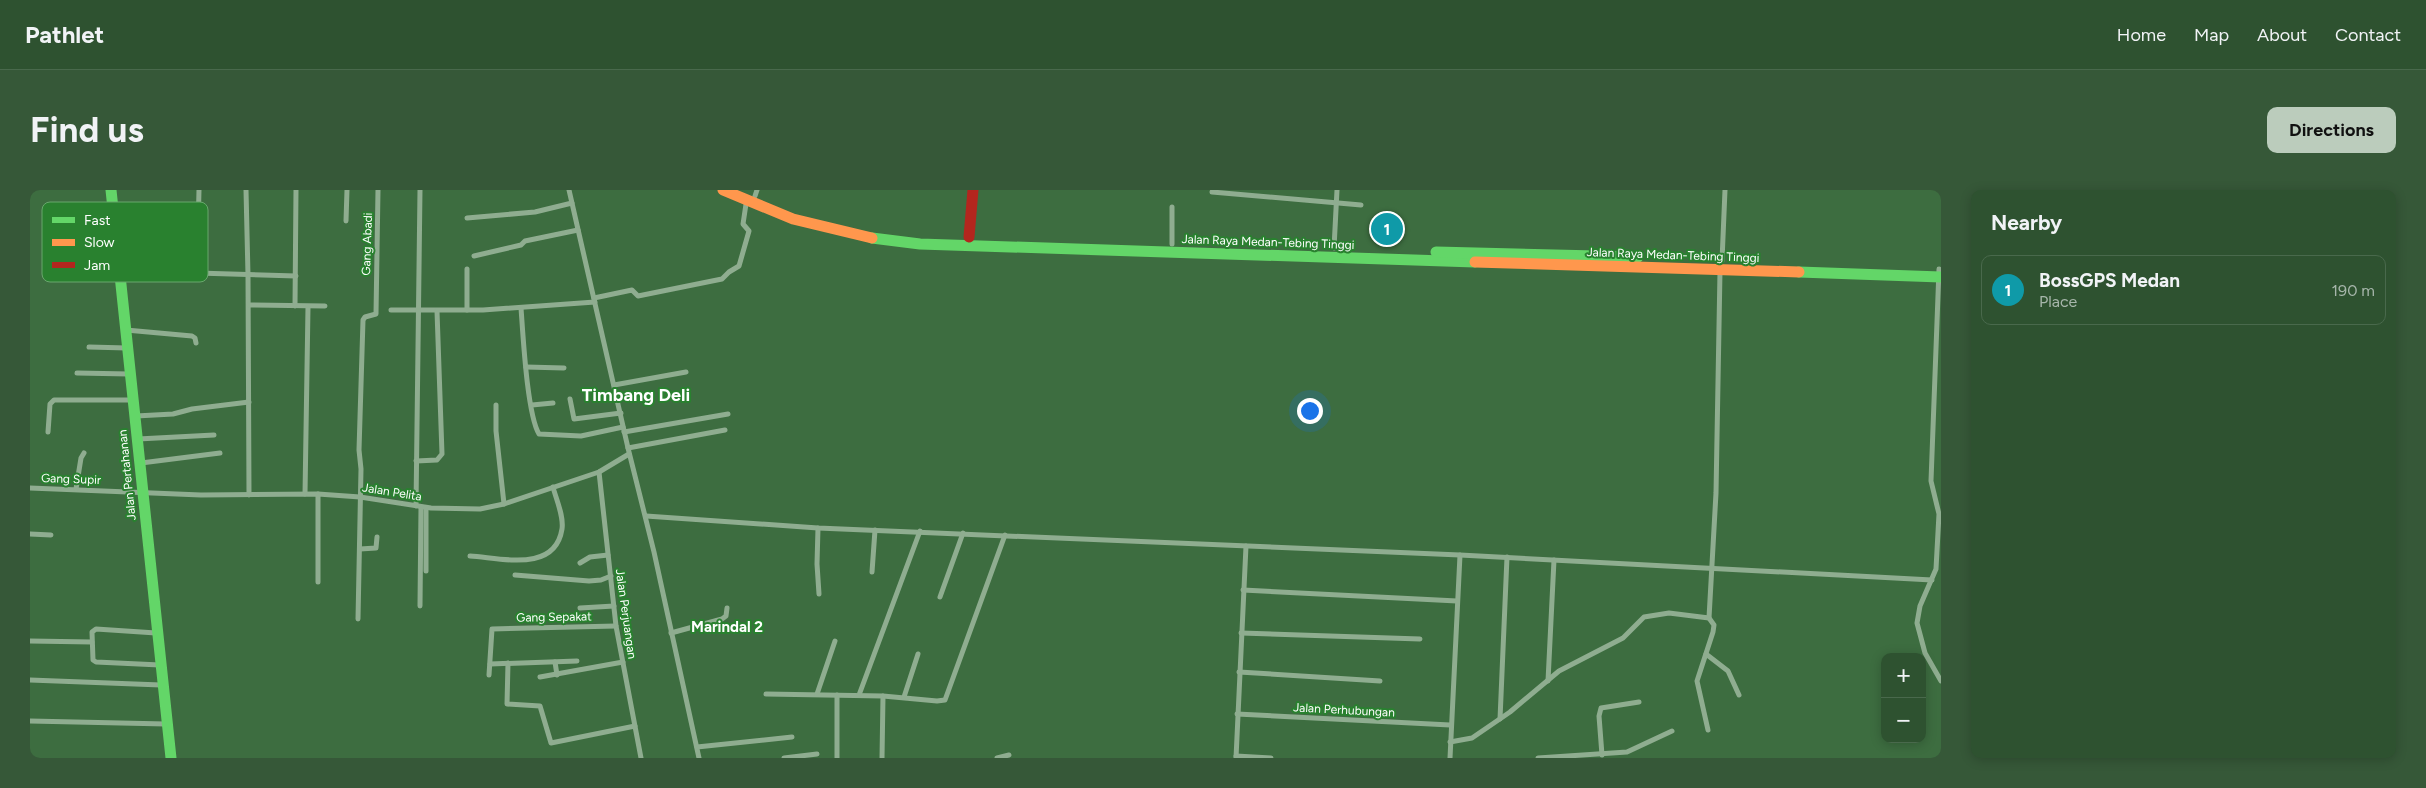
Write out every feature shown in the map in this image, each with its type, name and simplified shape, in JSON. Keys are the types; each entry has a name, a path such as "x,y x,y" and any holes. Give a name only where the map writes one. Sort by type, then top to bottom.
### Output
{"main road":[{"name":"Jalan Raya Medan-Tebing Tinggi","path":"723,190 750,194 788,209 862,229 914,235 1334,248 1940,273"},
{"path":"968,237 973,190"},
{"name":"Jalan Raya Medan-Tebing Tinggi","path":"750,194 841,233 920,244 1721,265"},
{"name":"Jalan Pertahanan","path":"120,282 138,439 162,685 169,724 172,758"}],"street":[{"path":"246,190 249,494"},
{"path":"296,190 296,306"},
{"path":"346,221 347,190"},
{"name":"Gang Abadi","path":"360,497 361,457 359,450 363,320 365,317 376,315 378,190"},
{"path":"420,190 416,461 426,571"},
{"path":"569,190 621,412 628,451 646,516 699,758"},
{"path":"1334,248 1337,190"},
{"path":"1708,730 1696,681 1714,629 1709,618 1725,190"},
{"path":"1212,192 1270,199 1361,205"},
{"path":"391,310 437,311 521,308 595,300 632,290 638,296 722,278 739,266 743,255 749,231 743,224 750,194"},
{"path":"467,218 535,212 572,203"},
{"path":"1172,207 1172,244"},
{"path":"474,256 521,245 525,241 578,230"},
{"path":"467,268 467,310"},
{"path":"1940,273 1931,481 1939,514 1936,569 1920,606 1917,630 1930,663 1941,681"},
{"path":"208,274 296,276"},
{"path":"248,305 325,306"},
{"path":"305,494 308,307"},
{"path":"521,308 526,368 535,426 541,435 581,436 728,414"},
{"path":"416,461 437,460 442,454 437,311"},
{"path":"125,330 192,336 196,338 196,343"},
{"path":"89,347 127,348"},
{"path":"526,368 564,368"},
{"path":"77,372 130,374"},
{"path":"614,385 686,372"},
{"path":"570,399 574,419 621,412"},
{"path":"48,432 50,404 54,400 133,400"},
{"path":"135,416 173,414 192,408 249,402"},
{"path":"532,405 553,403"},
{"path":"496,405 496,431 504,504"},
{"path":"628,451 725,430"},
{"path":"138,439 214,435"},
{"name":"Jalan Pelita","path":"142,492 318,494 360,497 421,507 480,509 504,504 599,472 628,451"},
{"path":"76,489 81,458 84,453"},
{"path":"140,463 220,453"},
{"name":"Jalan Perjuangan","path":"599,472 616,626 641,758"},
{"path":"470,556 532,560 546,556 553,548 562,530 553,487"},
{"name":"Gang Supir","path":"30,488 142,492"},
{"path":"318,494 318,582"},
{"path":"358,619 360,497"},
{"path":"420,606 421,507"},
{"path":"646,516 818,528 1460,555 1932,580"},
{"path":"818,528 817,564 820,594"},
{"path":"872,572 875,530"},
{"path":"859,695 920,531"},
{"path":"940,597 963,533"},
{"path":"30,534 51,535"},
{"path":"766,694 859,695 937,701 947,698 1004,535"},
{"path":"360,549 376,548 377,537"},
{"path":"1246,546 1236,757 1271,758"},
{"path":"580,563 590,557 608,555"},
{"path":"1450,758 1450,725 1460,555"},
{"path":"1500,719 1507,558"},
{"path":"1548,681 1554,560"},
{"path":"515,575 589,581 601,580 611,576"},
{"path":"1243,590 1457,601"},
{"path":"580,608 614,606"},
{"path":"671,633 722,619 726,616 727,608"},
{"path":"1450,742 1472,738 1500,719 1560,671 1623,638 1639,620 1649,615 1669,614 1709,618"},
{"name":"Gang Sepakat","path":"490,664 492,629 616,626"},
{"path":"157,633 96,629 92,632 93,660 96,662 161,665"},
{"path":"1241,633 1420,639"},
{"path":"30,641 92,642"},
{"path":"817,694 835,641"},
{"path":"904,697 918,654"},
{"path":"1706,654 1728,671 1739,695"},
{"path":"489,675 490,664 577,661"},
{"path":"555,662 557,675"},
{"path":"540,677 623,662"},
{"path":"508,663 507,704 540,706 551,742 635,726"},
{"path":"1239,672 1380,681"},
{"path":"30,680 162,685"},
{"path":"837,695 838,758"},
{"path":"882,758 883,696"},
{"path":"1602,755 1599,716 1601,708 1639,702"},
{"name":"Jalan Perhubungan","path":"1238,714 1450,725"},
{"path":"30,721 169,724"},
{"path":"1538,758 1616,756 1672,731"},
{"path":"697,747 792,737"},
{"path":"784,758 817,754"},
{"path":"997,758 1009,755"}],"traffic: fast":[{"path":"111,190 112,202"},
{"path":"872,238 920,244 1475,262"},
{"path":"1436,252 1638,257"},
{"path":"1799,272 1941,277"},
{"path":"121,282 171,758"}],"traffic: slow":[{"path":"723,190 793,219 872,238"},
{"path":"1475,262 1799,272"}],"traffic: jam":[{"path":"969,237 973,190"}],"place":[{"name":"BossGPS Medan","path":"1387,229"}],"district":[{"name":"Timbang Deli","path":"636,395"},
{"name":"Marindal 2","path":"727,627"}]}
